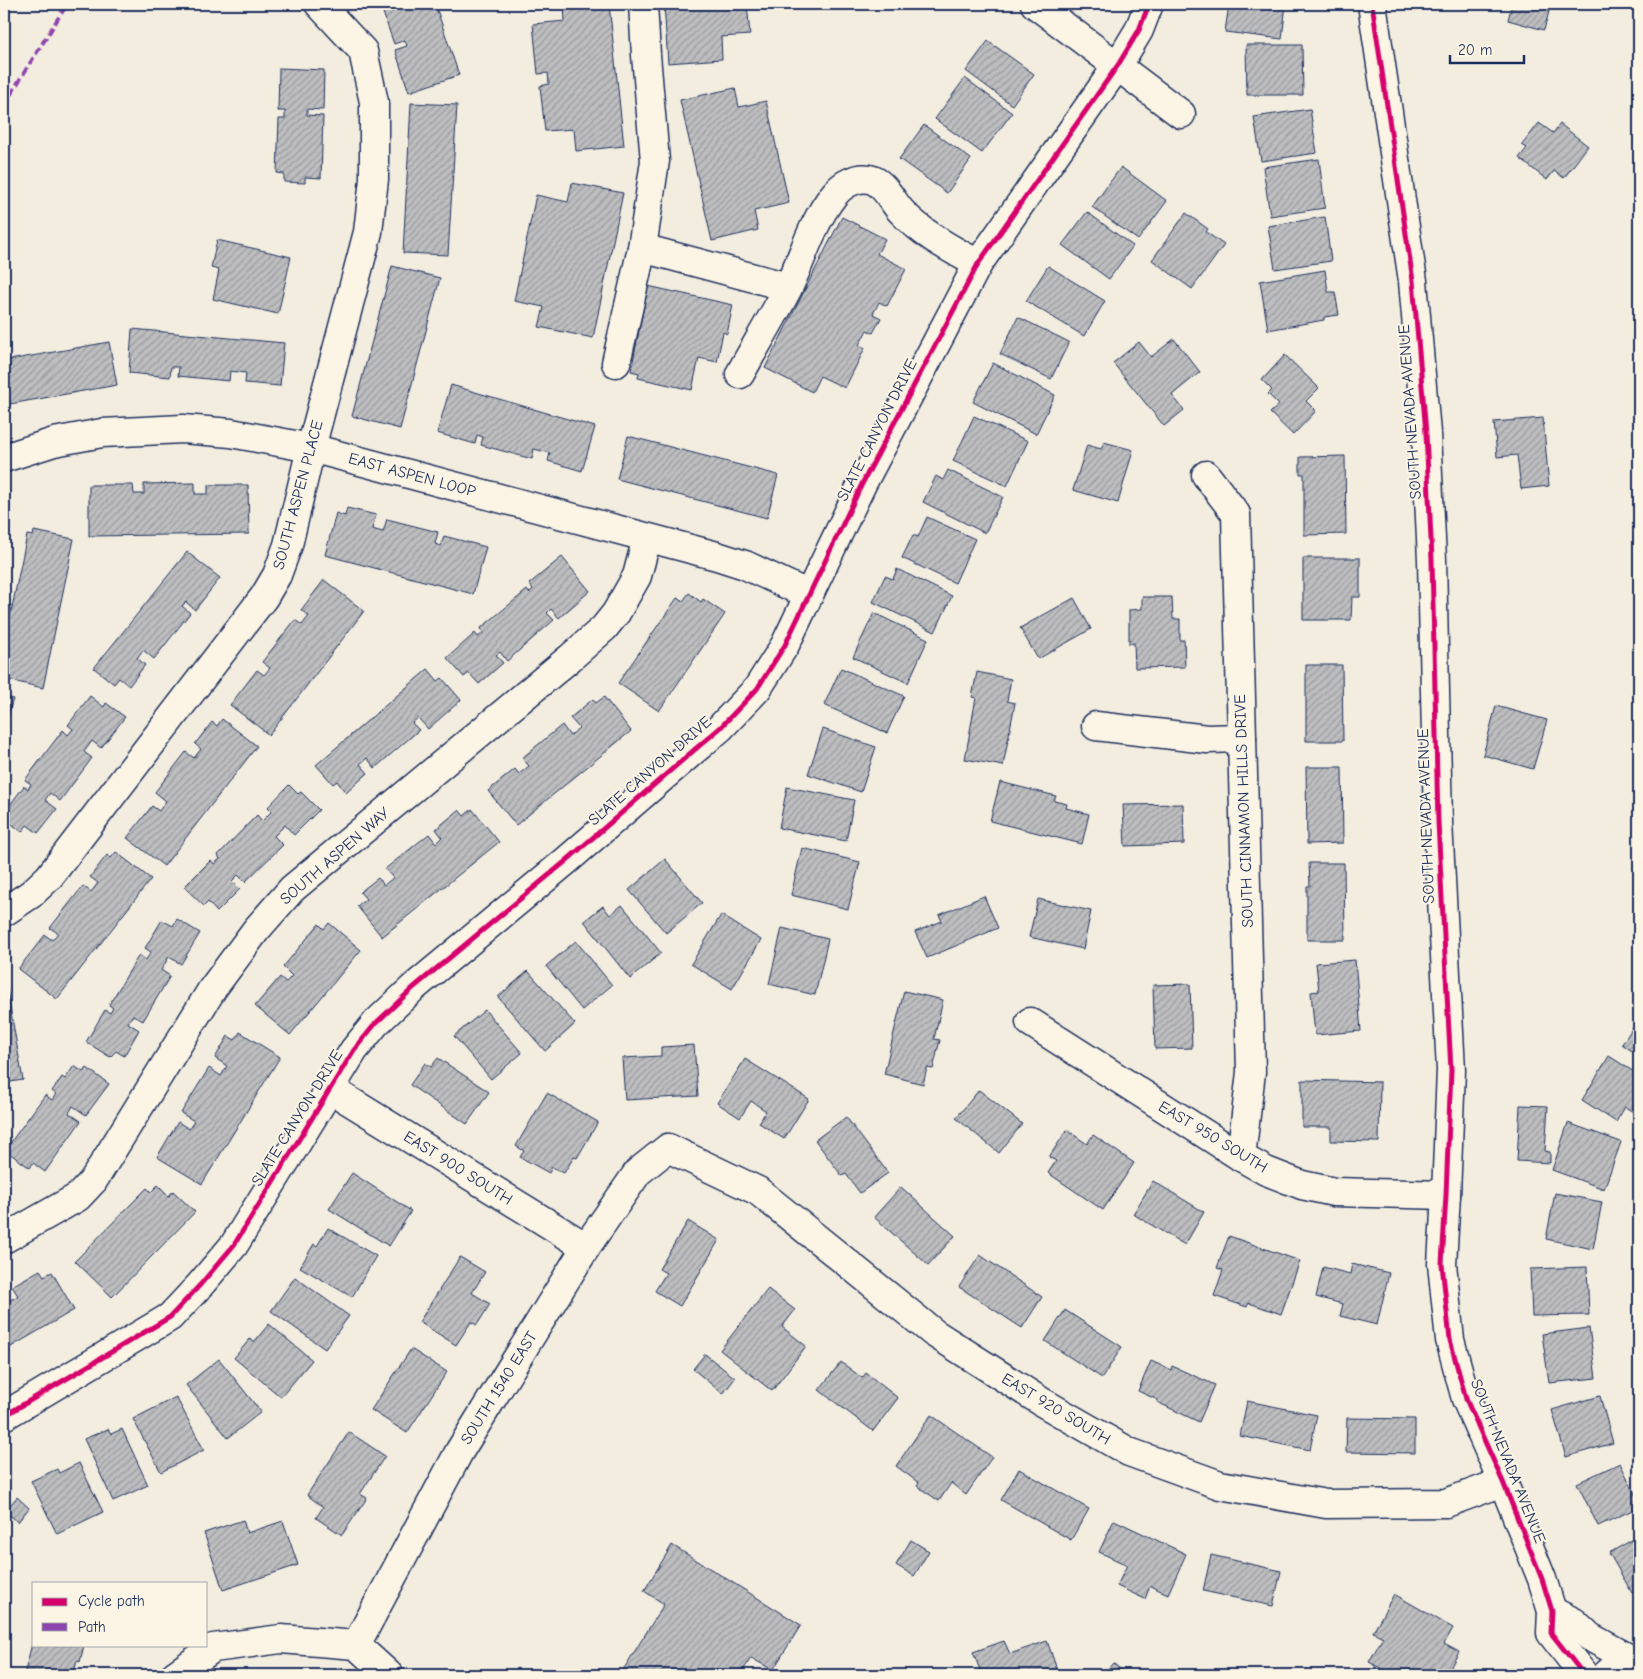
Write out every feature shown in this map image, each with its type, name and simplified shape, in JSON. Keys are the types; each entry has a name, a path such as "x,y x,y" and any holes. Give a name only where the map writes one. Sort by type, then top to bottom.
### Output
{"street":[{"name":"SOUTH ASPEN PLACE","path":"4,912 31,894 49,877 264,597 277,575 288,545 311,448 368,232 374,180 374,102 363,50 319,4"},
{"path":"616,363 642,248 656,161 643,4"},
{"path":"1035,4 1181,114"},
{"name":"SLATE CANYON DRIVE","path":"4,1416 170,1317 234,1245 354,1050 376,1022 413,988 566,861 720,728 757,689 785,645 862,484 978,264 1118,65 1139,30 1149,4"},
{"name":"SOUTH NEVADA AVENUE","path":"1372,4 1413,281 1426,433 1432,560 1438,822 1451,1070 1442,1264 1450,1340 1466,1399 1503,1482 1542,1579 1552,1611 1551,1633 1584,1675"},
{"path":"740,374 788,287 809,238 830,201 838,191 853,180 864,179 874,181 884,188 908,219 921,230 978,264"},
{"path":"642,248 788,287"},
{"name":"EAST ASPEN LOOP","path":"4,458 54,442 102,433 183,429 231,433 311,448 745,565 809,594"},
{"name":"SOUTH CINNAMON HILLS DRIVE","path":"1206,475 1236,514 1251,1072 1241,1157"},
{"name":"SOUTH ASPEN WAY","path":"4,1239 78,1197 93,1181 212,988 256,930 292,889 604,628 616,613 638,576 647,538"},
{"path":"1096,726 1207,739 1242,738"},
{"name":"EAST 950 SOUTH","path":"1030,1022 1241,1157 1266,1171 1302,1185 1334,1192 1446,1195"},
{"name":"EAST 900 SOUTH","path":"330,1089 586,1247"},
{"name":"SOUTH 1540 EAST","path":"356,1645 459,1452 586,1247 638,1172 668,1148"},
{"name":"EAST 920 SOUTH","path":"668,1148 758,1191 934,1333 1042,1402 1129,1452 1220,1484 1326,1504 1446,1503 1503,1482"},
{"path":"1552,1611 1574,1622 1590,1637 1635,1660"},
{"path":"175,1675 213,1648 281,1639 356,1645 389,1675"},
{"path":"1606,1675 1618,1665 1635,1660"}],"building":[{"path":"380,4 435,4 459,75 409,92 395,50 407,46 405,40 394,44"},
{"path":"609,4 624,146 576,151 574,129 545,131 540,86 549,84 548,73 538,74 533,24 565,21 564,7"},
{"path":"664,4 747,4 750,35 721,37 722,59 668,63"},
{"path":"1229,4 1286,4 1282,39 1225,32"},
{"path":"1512,4 1551,4 1544,30 1508,20"},
{"path":"988,41 1034,74 1012,105 966,71"},
{"path":"1246,45 1302,45 1303,95 1247,95"},
{"path":"279,68 324,70 323,110 307,109 307,115 323,116 321,178 305,177 305,183 284,182 284,174 277,173 279,119 285,119 285,111 278,111"},
{"path":"965,78 1012,113 982,153 935,119"},
{"path":"735,88 739,107 766,101 789,203 754,211 758,230 712,241 680,100"},
{"path":"411,103 457,105 448,255 403,253"},
{"path":"1310,109 1317,153 1261,161 1254,117"},
{"path":"1539,123 1553,133 1560,124 1588,146 1564,178 1554,171 1547,180 1519,158 1527,148 1522,145"},
{"path":"924,125 971,159 947,193 899,159"},
{"path":"1319,159 1325,208 1270,216 1263,167"},
{"path":"1121,167 1167,201 1138,240 1092,207"},
{"path":"572,183 623,193 593,338 539,327 544,307 514,301 536,195 568,202"},
{"path":"1087,212 1133,246 1109,279 1062,245"},
{"path":"1186,213 1208,229 1206,232 1224,245 1192,289 1152,260"},
{"path":"842,217 885,239 877,254 906,269 887,306 879,302 873,314 881,318 873,333 867,330 859,345 865,348 845,388 820,376 812,392 765,368"},
{"path":"1325,217 1331,261 1275,269 1268,226"},
{"path":"217,240 291,257 278,314 213,299 219,270 211,268"},
{"path":"392,266 440,278 400,429 352,416"},
{"path":"1048,266 1105,301 1084,336 1026,301"},
{"path":"1325,270 1328,292 1335,292 1339,315 1324,317 1324,320 1268,330 1260,281"},
{"path":"648,286 733,305 727,334 723,332 717,362 699,358 692,390 638,378 639,373 631,371"},
{"path":"1018,317 1069,342 1051,379 1000,354"},
{"path":"132,329 284,343 280,386 245,383 246,373 230,371 229,381 178,376 179,367 171,367 170,377 129,373"},
{"path":"1174,339 1200,372 1172,395 1184,410 1164,426 1113,363 1139,342 1151,357"},
{"path":"109,342 117,385 10,404 8,389 4,389 4,361"},
{"path":"1285,355 1319,388 1306,401 1316,411 1293,435 1270,413 1279,405 1268,394 1272,390 1262,380"},
{"path":"993,363 1055,395 1036,434 973,402"},
{"path":"451,385 595,427 582,471 548,461 550,453 534,449 532,459 481,445 483,437 477,435 475,444 437,433"},
{"path":"974,416 1028,441 1007,486 953,461"},
{"path":"1543,418 1549,486 1521,489 1517,455 1497,457 1494,422"},
{"path":"628,436 778,475 767,518 617,479"},
{"path":"1104,442 1133,450 1118,503 1073,490 1087,445 1101,449"},
{"path":"1345,456 1346,534 1304,535 1304,474 1300,474 1300,457"},
{"path":"948,470 1003,497 985,533 923,502 936,476 943,480"},
{"path":"195,483 195,494 208,494 208,485 248,485 249,534 89,536 89,485 133,485 134,494 144,494 144,484"},
{"path":"347,508 376,515 372,529 383,532 387,519 438,532 435,544 441,546 444,536 486,547 473,594 325,555 336,513 345,516"},
{"path":"927,517 975,539 955,583 902,558 913,535 918,537"},
{"path":"34,531 74,539 43,688 4,679 4,646 27,535 33,536"},
{"path":"187,552 220,578 195,610 186,602 182,606 190,613 154,659 143,650 137,658 145,665 129,686 119,678 114,684 94,668"},
{"path":"562,557 590,591 559,618 551,609 547,613 554,620 507,661 500,652 496,655 503,663 479,684 469,673 464,677 447,658 475,633 478,637 483,633 481,628 527,590 529,593 533,589 529,584"},
{"path":"1303,558 1360,558 1360,597 1352,597 1351,620 1303,620"},
{"path":"897,569 952,596 935,632 873,602 885,576 893,579"},
{"path":"324,580 364,611 269,735 230,705 257,670 264,675 270,668 262,662 295,620 302,625 309,616 301,610"},
{"path":"689,593 701,602 703,599 725,614 659,711 618,683 677,598 683,601"},
{"path":"1142,597 1172,597 1173,619 1180,619 1180,640 1184,640 1185,667 1135,668 1134,643 1129,644 1129,610 1142,609"},
{"path":"1074,598 1091,629 1038,659 1020,628"},
{"path":"874,613 928,639 908,683 853,657"},
{"path":"1306,665 1342,665 1343,741 1306,741"},
{"path":"841,668 904,696 887,733 824,705"},
{"path":"428,669 438,681 442,678 461,700 428,729 418,718 412,723 419,730 375,768 367,758 360,764 368,773 346,793 337,781 333,784 316,765"},
{"path":"977,672 1011,679 1007,701 1015,703 1003,766 965,759 976,698 972,697"},
{"path":"4,696 13,699 4,728"},
{"path":"90,696 104,707 106,703 125,717 101,748 92,741 84,752 92,758 60,801 50,793 45,800 57,809 38,833 27,825 22,832 4,818 4,813 24,786 28,789 31,784 25,780 63,730 68,735 73,729 68,725"},
{"path":"604,697 631,731 516,825 488,791 515,769 519,774 529,766 522,758 562,725 570,736 579,728 570,718 593,699 596,703"},
{"path":"1496,706 1547,720 1533,769 1483,755"},
{"path":"222,719 257,746 164,866 127,838 152,806 159,811 166,801 155,792 186,752 194,758 201,749 195,744 212,722 217,726"},
{"path":"823,729 876,747 861,792 808,774"},
{"path":"1306,767 1342,767 1343,843 1307,844"},
{"path":"1000,782 1056,796 1054,801 1067,804 1066,808 1089,814 1082,844 990,821"},
{"path":"289,785 298,794 301,792 319,810 294,835 285,825 274,836 283,845 245,882 238,875 232,881 240,889 217,912 208,902 204,906 184,887 211,860 214,864 220,859 218,855 257,815 262,821 272,811 268,807"},
{"path":"787,787 854,800 846,841 779,828"},
{"path":"1183,804 1184,844 1125,846 1123,805"},
{"path":"472,809 499,842 382,937 357,906 366,899 360,892 378,878 384,885 393,878 385,869 429,834 436,843 442,837 436,829 459,810 464,816"},
{"path":"802,848 860,862 848,909 791,895"},
{"path":"116,852 151,879 57,999 18,969 45,935 52,940 58,933 50,928 83,886 91,892 98,883 90,877 107,855 111,858"},
{"path":"665,859 702,903 666,933 629,890"},
{"path":"1309,863 1344,863 1345,940 1307,940 1307,886 1310,886"},
{"path":"984,896 998,928 927,958 915,932 942,921 939,915"},
{"path":"1038,899 1091,911 1083,949 1029,937"},
{"path":"622,905 661,953 630,979 584,921 603,906 610,915"},
{"path":"721,915 761,940 732,989 691,964"},
{"path":"177,919 200,933 181,964 169,957 161,970 170,976 143,1021 133,1015 128,1023 139,1030 124,1056 116,1051 110,1057 86,1042 105,1010 110,1013 113,1008 109,1005 139,955 146,960 151,952 145,948 162,920 173,926"},
{"path":"329,923 361,950 290,1035 255,1006 280,977 286,982 292,976 283,967 319,924 324,929"},
{"path":"782,928 828,939 815,995 769,984"},
{"path":"576,941 612,985 582,1010 546,966"},
{"path":"1355,960 1361,1031 1315,1035 1311,992 1319,991 1316,963"},
{"path":"528,971 575,1024 545,1051 498,997"},
{"path":"4,973 23,1080 4,1083"},
{"path":"1190,984 1192,1048 1155,1049 1153,985"},
{"path":"904,991 943,1000 934,1039 940,1040 933,1069 927,1068 923,1084 884,1074"},
{"path":"485,1010 522,1053 491,1079 454,1036"},
{"path":"1639,1018 1639,1056 1622,1044"},
{"path":"240,1032 280,1057 202,1184 157,1157 178,1122 189,1129 194,1121 181,1113 209,1068 221,1076 227,1066 215,1058 228,1036 235,1040"},
{"path":"694,1045 698,1096 625,1100 622,1058 661,1056 661,1047"},
{"path":"1609,1056 1639,1075 1639,1107 1635,1113 1625,1107 1616,1122 1582,1100"},
{"path":"438,1058 489,1092 467,1124 410,1085 425,1063 431,1067"},
{"path":"745,1059 809,1099 784,1139 759,1123 766,1111 751,1101 740,1118 717,1103"},
{"path":"74,1066 83,1072 87,1068 109,1084 86,1115 73,1106 69,1113 81,1121 45,1172 33,1163 30,1168 5,1150 45,1095 52,1100 56,1094 52,1091 62,1077 65,1079"},
{"path":"1302,1080 1380,1082 1379,1142 1331,1141 1331,1127 1302,1127"},
{"path":"979,1090 1022,1124 999,1153 956,1118"},
{"path":"547,1093 598,1122 577,1158 574,1157 564,1173 552,1167 549,1173 520,1157 524,1151 516,1146"},
{"path":"1520,1105 1548,1106 1545,1151 1550,1152 1550,1163 1517,1161"},
{"path":"846,1117 888,1173 860,1193 846,1174 842,1176 815,1140"},
{"path":"1568,1123 1621,1142 1604,1189 1552,1170"},
{"path":"1067,1130 1087,1144 1093,1135 1134,1163 1103,1210 1048,1173 1056,1161 1049,1157"},
{"path":"352,1173 411,1211 389,1246 329,1209"},
{"path":"1153,1181 1204,1212 1185,1245 1133,1214"},
{"path":"158,1185 169,1196 173,1191 195,1212 112,1297 75,1261 147,1188 151,1192"},
{"path":"901,1187 955,1236 928,1265 874,1217"},
{"path":"1555,1193 1602,1202 1593,1249 1546,1239"},
{"path":"688,1221 719,1240 680,1306 655,1291 666,1273 659,1269"},
{"path":"328,1228 376,1256 352,1297 300,1267 314,1244 317,1246"},
{"path":"1229,1236 1300,1261 1281,1314 1249,1303 1247,1307 1214,1296 1223,1270 1217,1268"},
{"path":"980,1255 1042,1297 1022,1328 959,1287"},
{"path":"460,1257 485,1272 472,1293 490,1304 477,1325 471,1322 456,1345 419,1322"},
{"path":"1352,1264 1389,1273 1377,1325 1340,1316 1343,1304 1316,1297 1323,1267 1350,1274"},
{"path":"1587,1267 1589,1315 1532,1316 1530,1269"},
{"path":"40,1270 44,1276 52,1272 74,1310 4,1351 4,1291 10,1300 18,1296 12,1286"},
{"path":"295,1277 349,1316 325,1349 271,1311"},
{"path":"768,1289 795,1310 782,1327 806,1346 772,1391 720,1350"},
{"path":"1065,1310 1122,1347 1102,1378 1045,1341"},
{"path":"269,1324 312,1360 281,1397 234,1358 250,1339 254,1342"},
{"path":"1589,1328 1596,1378 1549,1383 1542,1334"},
{"path":"411,1349 447,1372 407,1433 371,1410"},
{"path":"705,1354 735,1378 723,1394 693,1369"},
{"path":"219,1359 261,1412 228,1438 186,1385"},
{"path":"1151,1361 1171,1370 1172,1366 1215,1385 1199,1422 1138,1391"},
{"path":"841,1362 862,1378 866,1373 898,1398 873,1431 819,1390"},
{"path":"1600,1396 1613,1443 1566,1457 1552,1410"},
{"path":"176,1397 204,1450 161,1472 133,1419"},
{"path":"1247,1401 1317,1415 1310,1450 1240,1436"},
{"path":"931,1415 992,1457 966,1495 951,1483 939,1501 917,1486 919,1483 896,1466"},
{"path":"1347,1418 1415,1419 1415,1453 1346,1452"},
{"path":"108,1429 111,1434 122,1429 148,1485 113,1501 84,1439"},
{"path":"349,1432 385,1456 360,1494 367,1498 342,1535 316,1518 323,1507 307,1495"},
{"path":"79,1463 103,1512 57,1534 31,1481 57,1469 59,1473"},
{"path":"1620,1463 1639,1502 1639,1507 1598,1526 1577,1483"},
{"path":"1019,1469 1089,1509 1071,1540 1001,1500"},
{"path":"17,1497 29,1508 18,1522 5,1511"},
{"path":"243,1520 247,1533 283,1521 298,1565 223,1590 204,1533"},
{"path":"1114,1520 1186,1554 1168,1594 1150,1586 1145,1599 1117,1586 1127,1565 1099,1552"},
{"path":"1639,1536 1639,1589 1632,1593 1609,1553"},
{"path":"911,1540 929,1551 914,1576 896,1565"},
{"path":"672,1545 801,1625 773,1670 751,1658 740,1675 620,1675 664,1604 644,1591"},
{"path":"1211,1555 1281,1571 1273,1606 1203,1591"},
{"path":"1394,1594 1453,1628 1444,1644 1459,1652 1446,1675 1393,1675 1369,1662 1383,1637 1373,1632"},
{"path":"1004,1641 1010,1654 1047,1641 1059,1675 982,1675 973,1652"},
{"path":"32,1644 32,1646 84,1646 80,1662 77,1661 73,1675 24,1675"},
{"path":"1113,1663 1127,1675 1103,1675"}],"marked path":[{"path":"4,105 67,4"}],"cycle path":[{"path":"4,1416 170,1317 234,1245 354,1050 376,1023 413,988 566,861 720,728 757,689 785,645 862,484 978,264 1118,65 1139,30 1149,4"},
{"path":"1372,4 1413,281 1426,433 1432,560 1438,822 1451,1070 1442,1264 1450,1340 1466,1399 1503,1482 1542,1579 1552,1611 1551,1633 1584,1675"}]}
